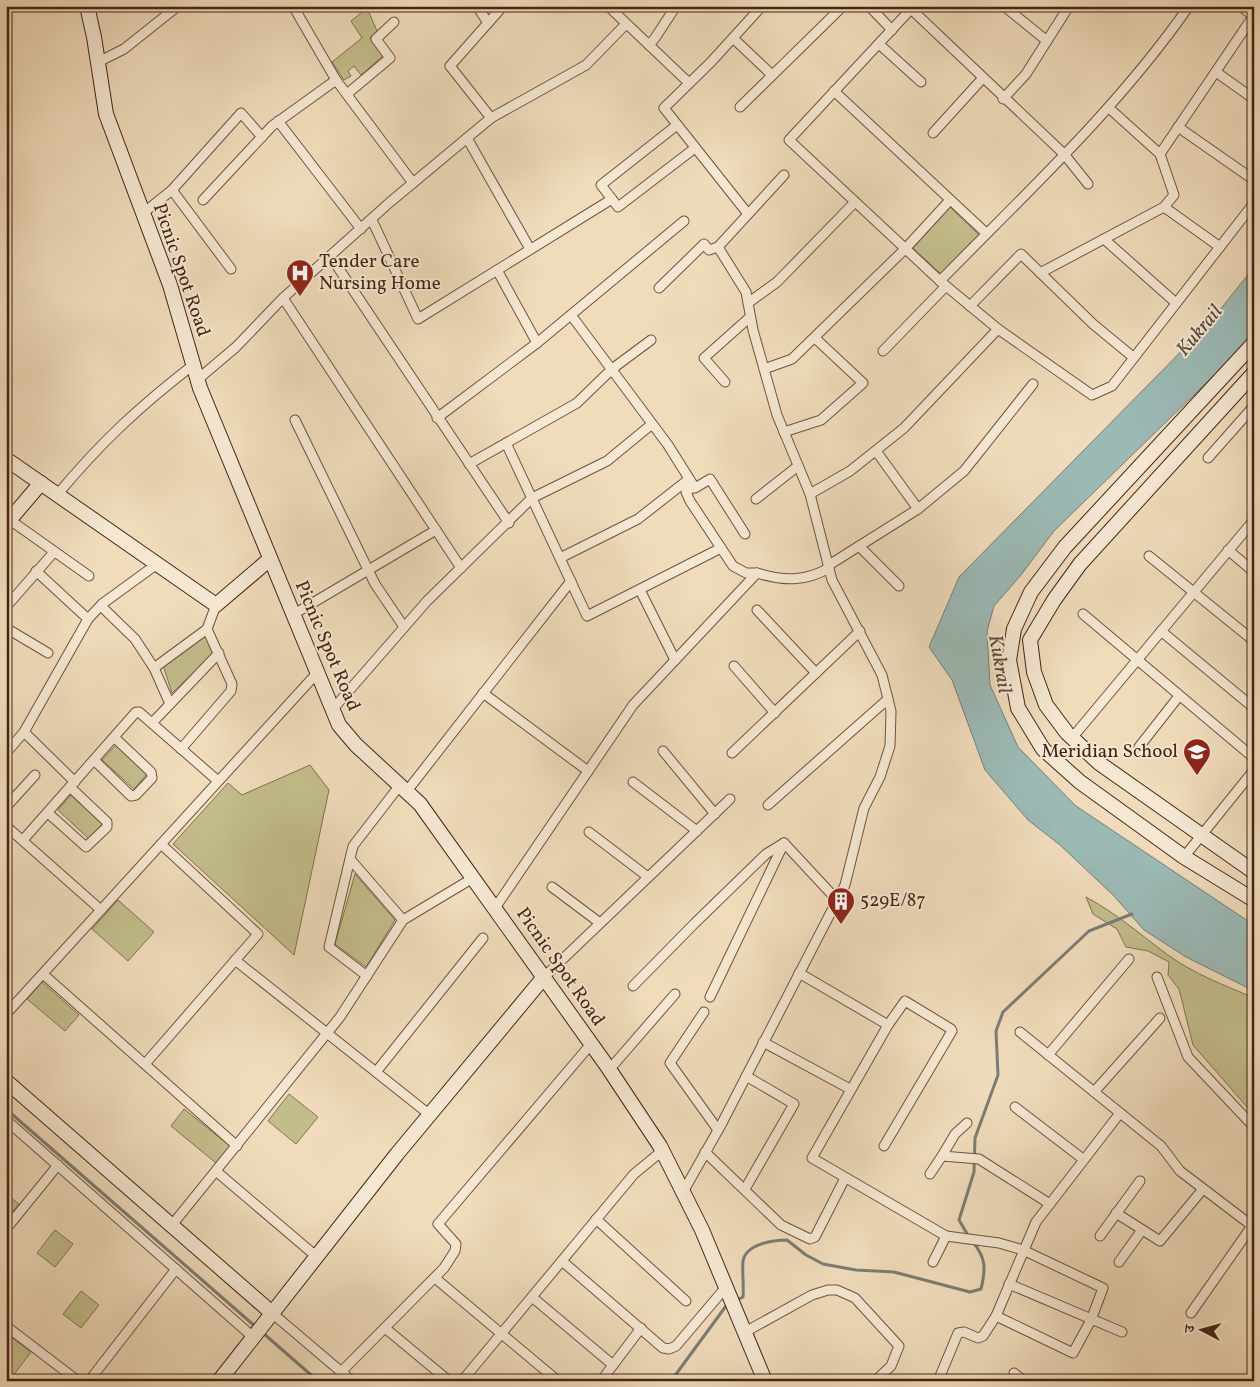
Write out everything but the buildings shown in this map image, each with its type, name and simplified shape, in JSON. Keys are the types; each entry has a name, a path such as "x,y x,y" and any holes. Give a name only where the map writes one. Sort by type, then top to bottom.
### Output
{"street":[{"name":"Picnic Spot Road","path":"86,6 98,62 106,114 170,285 193,365 217,434 339,725 356,745 420,804 591,1044 662,1151 702,1230 765,1381"},
{"path":"98,62 124,49 178,6"},
{"path":"293,6 336,80 413,183"},
{"path":"477,6 488,23"},
{"path":"491,118 450,66 503,6"},
{"path":"608,6 689,83"},
{"path":"648,45 655,38 676,6"},
{"path":"748,214 664,108 762,6"},
{"path":"740,107 842,6"},
{"path":"869,6 892,30"},
{"path":"1004,6 1046,41"},
{"path":"1004,99 1026,74 1069,6"},
{"path":"1160,154 1254,16 1240,6"},
{"path":"883,351 986,234 1108,108 1165,42 1185,8"},
{"path":"1088,184 1064,154 982,79 911,10 789,140 943,284 998,329 1092,395 1112,386 1254,203"},
{"path":"346,94 390,58 376,39 394,22"},
{"path":"198,380 236,347 283,298 332,257 413,183 491,118 586,65 626,24"},
{"path":"733,38 772,75"},
{"path":"879,44 921,82"},
{"path":"1216,72 1254,99"},
{"path":"933,133 982,79"},
{"path":"203,200 278,121 336,80"},
{"path":"834,92 986,234"},
{"path":"1040,273 1164,208 1174,195 1160,154 1108,108"},
{"path":"142,214 172,190 241,113 262,137"},
{"path":"278,121 361,229"},
{"path":"677,125 601,185 618,207 695,148"},
{"path":"1178,128 1254,180"},
{"path":"467,138 530,249"},
{"path":"658,288 704,244 709,250 718,248 784,175"},
{"path":"172,190 230,269"},
{"path":"372,220 418,319 612,199"},
{"path":"764,369 792,359 906,250 950,200"},
{"path":"748,303 777,282 855,202"},
{"path":"1164,208 1220,247"},
{"path":"437,418 537,343 684,221"},
{"path":"1104,239 1176,303"},
{"path":"683,1192 718,1130 845,885 853,860 864,808 880,777 890,746 891,712 882,675 832,580 810,494 784,432 764,369 750,317 746,292 718,248"},
{"path":"970,306 1021,254 1094,324 1133,357"},
{"path":"332,257 437,418 509,523"},
{"path":"497,270 537,343"},
{"path":"283,298 462,568"},
{"path":"571,315 652,424 695,488 710,479 745,534"},
{"path":"725,382 704,358 750,317"},
{"path":"810,494 850,471 904,428 998,329"},
{"path":"784,432 821,420 864,383 815,338"},
{"path":"469,464 577,403 612,370 651,340"},
{"path":"1254,343 1065,547 1032,592 1014,629 1009,660 1018,708 1043,749 1080,782 1184,856 1254,900"},
{"path":"57,495 93,452 132,414 193,365"},
{"path":"1254,373 1080,564 1054,600 1030,640 1034,672 1046,705 1072,738 1099,763 1254,872"},
{"path":"691,482 686,492 733,566 746,573 757,573 780,580 815,576 918,509 964,471 1033,384"},
{"path":"1208,458 1254,406"},
{"path":"296,420 368,570 404,627"},
{"path":"333,709 427,601 509,523 532,498 607,461 652,424"},
{"path":"506,443 587,616 721,548"},
{"path":"876,451 918,509"},
{"path":"6,459 216,605"},
{"path":"756,498 798,466"},
{"path":"560,558 638,519 691,482"},
{"path":"41,483 8,522 89,576"},
{"path":"1072,738 1254,520"},
{"path":"294,614 436,530"},
{"path":"859,546 899,586"},
{"path":"1228,550 1254,572"},
{"path":"6,607 54,552"},
{"path":"1149,556 1254,641"},
{"path":"154,668 207,629 216,605 270,559"},
{"path":"6,753 24,732 88,619 100,606 157,564"},
{"path":"36,571 88,619"},
{"path":"495,908 633,705 757,573"},
{"path":"367,976 330,947 353,846 483,693 571,581"},
{"path":"640,590 675,660"},
{"path":"100,606 135,639 154,668 170,704"},
{"path":"757,610 816,673"},
{"path":"1083,614 1254,758"},
{"path":"6,628 48,653"},
{"path":"181,749 232,690 232,684 207,629"},
{"path":"732,753 860,631"},
{"path":"1161,631 1254,708"},
{"path":"152,723 219,653"},
{"path":"734,666 775,713"},
{"path":"6,1014 318,672"},
{"path":"483,693 588,771"},
{"path":"1139,747 1179,696"},
{"path":"768,805 888,699"},
{"path":"23,840 136,712 152,723 218,781"},
{"path":"24,732 107,822 107,827 86,846 48,813"},
{"path":"94,760 131,796 136,795 152,778 151,772 115,738"},
{"path":"663,751 715,814"},
{"path":"1184,856 1254,770"},
{"path":"6,807 35,775"},
{"path":"633,782 697,831"},
{"path":"219,1381 430,1115 544,977 730,799"},
{"path":"6,826 101,910"},
{"path":"589,832 648,877"},
{"path":"784,843 837,900"},
{"path":"633,986 694,923 759,861 784,843"},
{"path":"710,997 784,843"},
{"path":"145,1064 258,934 161,844"},
{"path":"350,859 404,920"},
{"path":"172,1226 327,1034 404,920 473,878"},
{"path":"552,888 600,923"},
{"path":"376,1072 483,938"},
{"path":"1048,1055 1129,959"},
{"path":"236,960 430,1115"},
{"path":"799,973 888,1026"},
{"path":"43,974 238,1146"},
{"path":"1157,977 1188,1057 1254,1127"},
{"path":"609,1070 675,994"},
{"path":"884,1146 952,1032 951,1029 905,1001 850,1090 812,1156 813,1160 946,1236 974,1238 1023,1250 1103,1288 1091,1320 1076,1351 1069,1352 996,1316"},
{"path":"704,1012 670,1063 718,1130"},
{"path":"1094,1092 1160,1018"},
{"path":"1020,1032 1161,1146 1180,1171 1253,1224 1191,1313"},
{"path":"763,1042 850,1090"},
{"path":"341,1372 434,1278 455,1252 456,1244 438,1224 591,1044"},
{"path":"745,1189 794,1104 746,1076"},
{"path":"6,1081 352,1381"},
{"path":"1015,1107 1083,1160"},
{"path":"938,1381 958,1333 964,1332 982,1338 996,1316 1036,1222 1120,1113"},
{"path":"6,1120 176,1269 257,1332"},
{"path":"930,1174 954,1134 967,1123"},
{"path":"462,1381 634,1174 662,1151"},
{"path":"705,1152 782,1225 812,1239 845,1178"},
{"path":"942,1156 979,1159 1050,1204"},
{"path":"6,1229 58,1166"},
{"path":"217,1172 316,1257"},
{"path":"1100,1236 1140,1181"},
{"path":"1116,1213 1160,1241 1203,1189"},
{"path":"596,1219 686,1301"},
{"path":"1120,1262 1142,1230"},
{"path":"934,1262 946,1236"},
{"path":"562,1261 663,1348 673,1348 728,1291"},
{"path":"89,1381 176,1269"},
{"path":"434,1278 558,1381"},
{"path":"1010,1284 1122,1332"},
{"path":"745,1332 812,1295 828,1290 837,1290 855,1298 899,1346 890,1366 875,1381"},
{"path":"532,1297 613,1365"},
{"path":"6,1326 78,1381"},
{"path":"385,1328 449,1381"},
{"path":"601,1381 641,1328"},
{"path":"1014,1373 1024,1381"}],"shaded area":[{"path":"367,8 377,31 370,38 384,55 361,75 354,66 348,71 351,76 344,80 332,62 362,38 351,21"},
{"path":"950,207 979,235 942,275 913,248"},
{"path":"205,636 214,653 172,693 163,665"},
{"path":"116,745 147,774 134,789 102,760"},
{"path":"310,765 329,790 294,955 173,844 228,783 242,795"},
{"path":"71,795 102,824 89,839 58,810"},
{"path":"355,874 395,920 366,967 335,944"},
{"path":"1086,897 1118,917 1178,962 1210,979 1254,998 1254,1115 1193,1045 1179,989 1168,975 1169,962 1148,951 1126,947 1117,929 1093,914"},
{"path":"118,900 154,932 128,961 92,929"},
{"path":"42,982 79,1015 65,1031 27,999"},
{"path":"289,1094 318,1117 296,1144 268,1121"},
{"path":"184,1109 230,1146 216,1163 171,1126"},
{"path":"6,1194 19,1204 6,1219"},
{"path":"55,1230 73,1244 55,1267 37,1253"},
{"path":"81,1291 99,1305 81,1328 63,1314"},
{"path":"6,1333 31,1352 9,1381 6,1381"}],"water":[{"path":"1254,267 1254,333 1237,353 1054,531 1021,575 994,606 987,631 990,685 1018,747 1076,806 1254,925 1254,991 1186,957 1144,930 1113,895 1060,845 1028,820 985,770 952,680 929,647 959,577 1212,320"}],"waterway":[{"path":"969,1237 959,1220 974,1172 975,1138 998,1075 996,1031 1003,1012 1089,931 1132,914"},
{"path":"6,1109 256,1327"},
{"path":"735,1301 743,1297 743,1261 745,1255 755,1247 768,1242 787,1240 806,1255 823,1264 856,1270 894,1272 970,1292 981,1289 984,1275 983,1259 973,1242"},
{"path":"671,1381 726,1306 730,1304"},
{"path":"263,1333 318,1381"}],"place":[{"name":"Tender Care Nursing Home","path":"300,297"},
{"name":"Meridian School","path":"1197,776"},
{"name":"529E/87","path":"841,925"}],"water label":[{"name":"Kukrail","path":"1200,331"},
{"name":"Kukrail","path":"999,664"}]}
